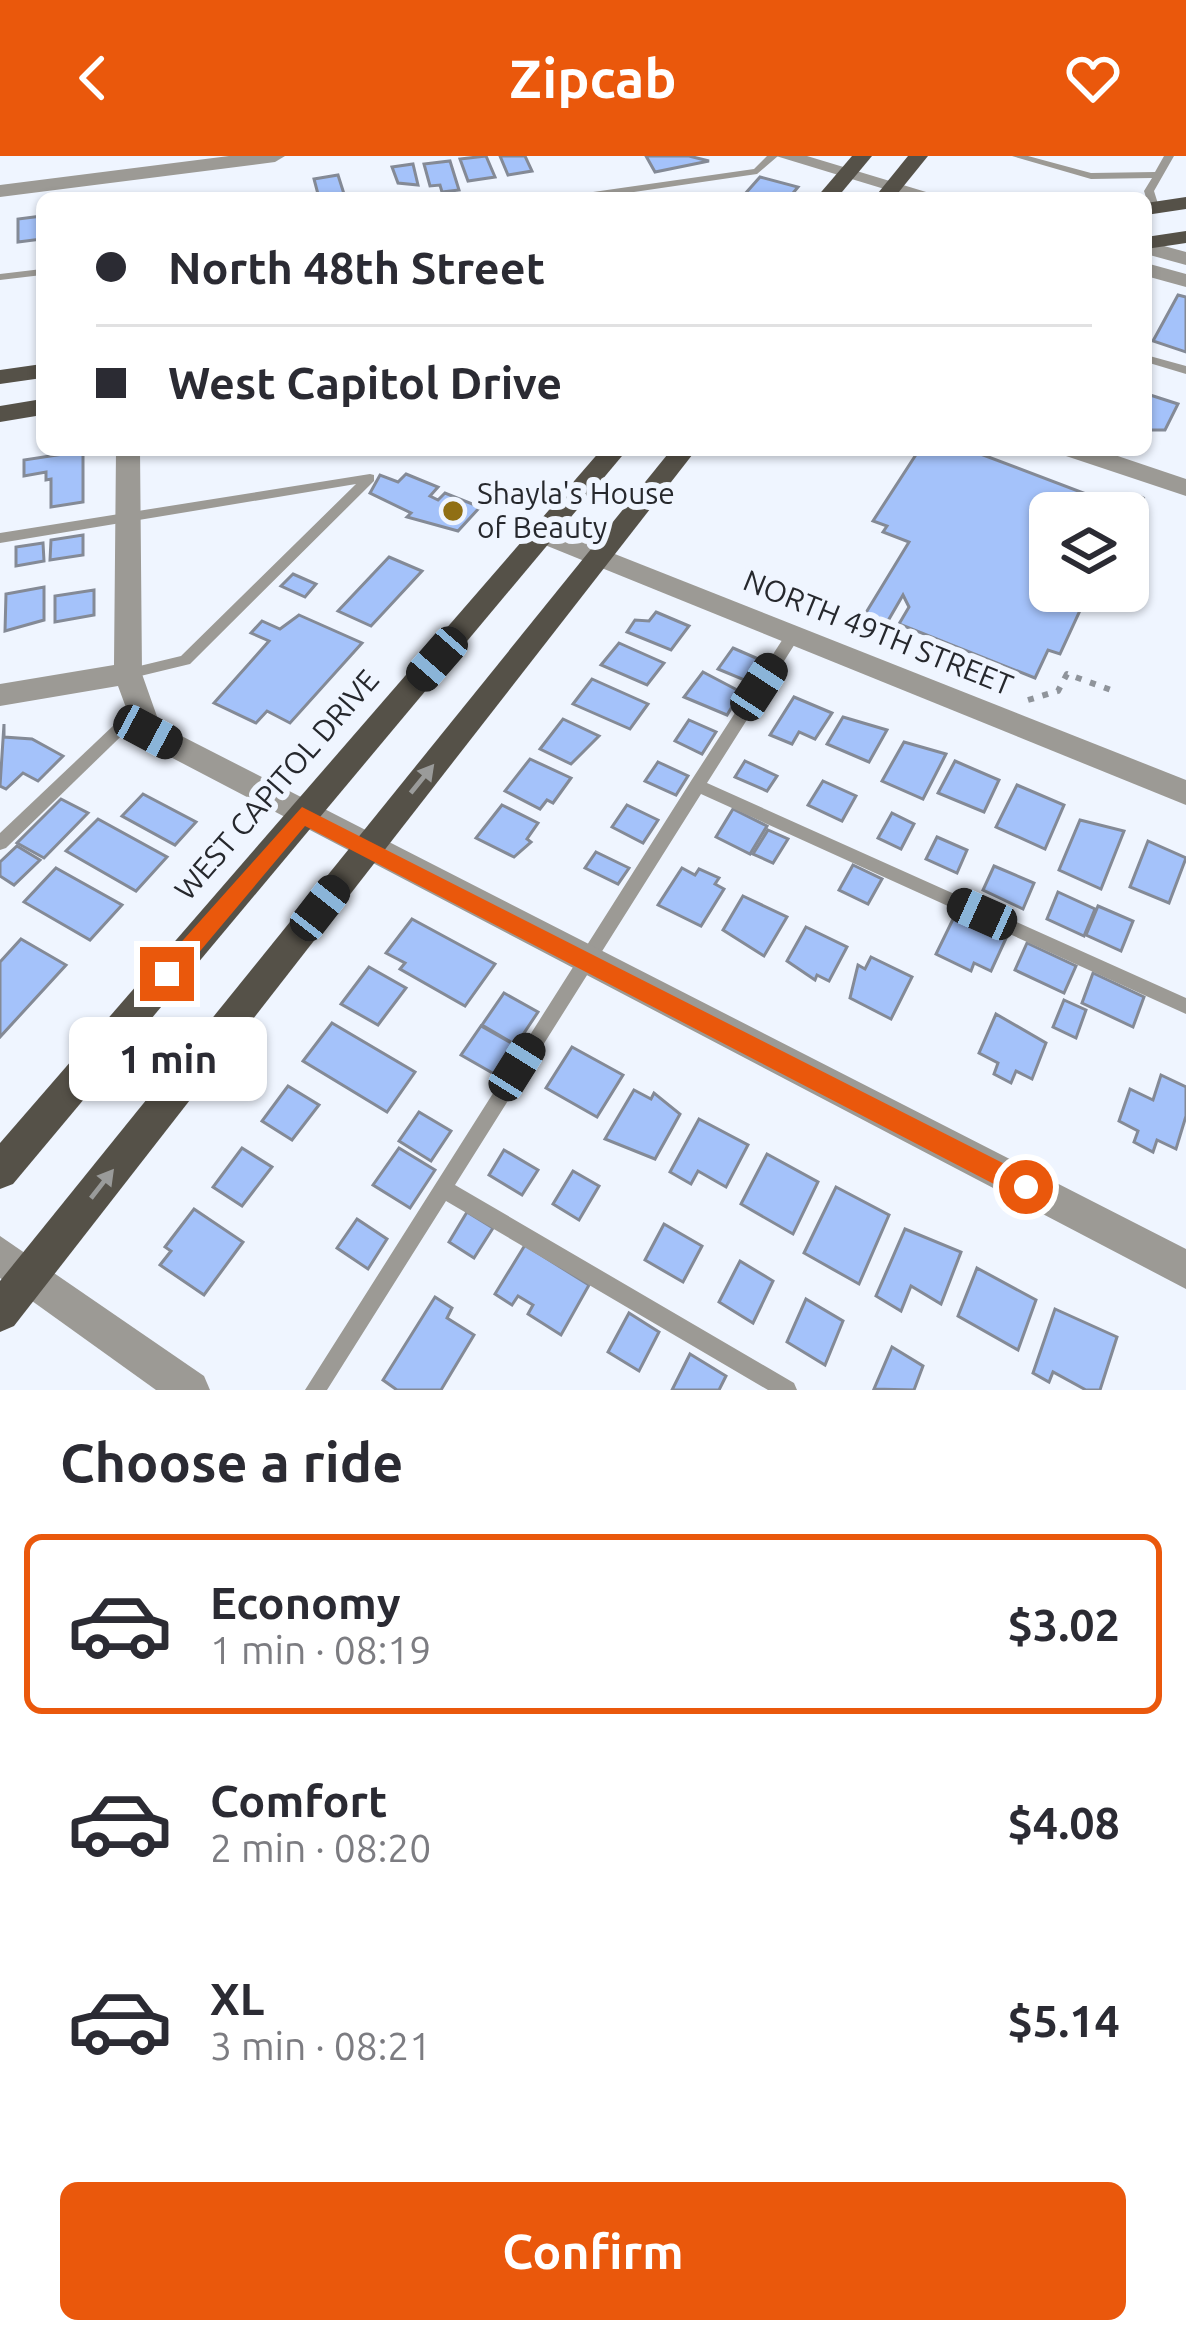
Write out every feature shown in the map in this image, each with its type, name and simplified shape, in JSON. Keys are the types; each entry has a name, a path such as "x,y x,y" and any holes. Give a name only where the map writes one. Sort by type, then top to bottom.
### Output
{"main road":[{"path":"831,192 862,156"},
{"path":"888,192 918,156"},
{"path":"1152,208 1186,203"},
{"path":"1152,244 1186,237"},
{"path":"0,377 36,371"},
{"path":"0,414 36,408"},
{"name":"WEST CAPITOL DRIVE","path":"0,1172 610,456"},
{"path":"0,1312 15,1265 368,847 679,456"}],"street":[{"path":"0,191 275,156"},
{"path":"786,156 847,173 888,192"},
{"path":"1152,247 1186,260"},
{"path":"1152,271 1186,281"},
{"path":"128,456 128,674 148,732 1186,1270"},
{"path":"1093,456 1186,488"},
{"name":"NORTH 49TH STREET","path":"544,535 1186,794"},
{"path":"0,695 128,674"},
{"path":"15,1265 190,1390"}],"lane":[{"path":"614,192 757,171 773,156"},
{"path":"1017,156 1091,176 1156,175"},
{"path":"1148,192 1167,159"},
{"path":"0,278 36,273"},
{"path":"1152,360 1186,370"},
{"path":"0,538 370,478 185,660 128,674"},
{"path":"316,1390 793,634"},
{"path":"0,844 139,710"},
{"path":"696,784 1186,1006"},
{"path":"442,1188 787,1390"}],"path":[{"path":"1028,700 1058,691 1067,674 1111,691"}],"building":[{"path":"486,156 495,177 468,181 460,159"},
{"path":"500,156 525,156 532,171 508,175"},
{"path":"646,156 689,156 709,161 655,172"},
{"path":"450,161 459,190 442,192 440,185 430,186 424,164"},
{"path":"413,164 418,185 398,183 392,167"},
{"path":"338,175 343,192 317,192 314,179"},
{"path":"760,177 798,187 794,192 747,192"},
{"path":"36,217 36,240 18,242 18,219"},
{"path":"1178,295 1186,297 1186,352 1153,341"},
{"path":"1152,396 1178,404 1165,430 1152,430"},
{"path":"83,456 83,502 51,507 51,479 46,480 46,472 24,476 24,460"},
{"path":"915,456 986,456 1081,492 1029,492 1029,612 1079,612 1060,654 1048,650 1035,678 899,624 909,607 903,595 878,638 856,629 909,542 883,532 887,526 873,521"},
{"path":"406,474 438,487 430,496 438,500 445,493 480,507 458,531 407,517 411,513 370,493 380,475 398,482"},
{"path":"83,535 83,555 50,560 51,540"},
{"path":"43,543 44,561 16,566 16,547"},
{"path":"389,557 422,571 371,626 338,611"},
{"path":"293,574 316,584 305,597 281,586"},
{"path":"44,587 44,620 5,631 6,594"},
{"path":"94,590 94,615 55,622 55,596"},
{"path":"656,612 689,626 671,650 627,632 635,620 649,621"},
{"path":"299,615 362,643 290,723 267,711 256,723 214,703 269,641 251,633 262,621 280,629"},
{"path":"619,643 664,663 647,685 601,665"},
{"path":"733,648 763,661 749,682 718,669"},
{"path":"703,672 741,692 727,715 684,697"},
{"path":"592,679 648,704 630,729 573,704"},
{"path":"794,697 832,713 815,739 799,732 792,744 770,735"},
{"path":"843,717 887,730 869,762 827,744"},
{"path":"563,719 599,736 571,764 540,749"},
{"path":"689,720 716,732 702,754 675,741"},
{"path":"4,724 4,737 32,739 63,756 38,781 23,773 6,789 0,786"},
{"path":"904,742 946,754 923,799 882,781"},
{"path":"530,759 571,778 553,803 547,800 540,809 505,791"},
{"path":"745,761 777,776 767,791 735,777"},
{"path":"955,761 999,780 984,812 938,793"},
{"path":"658,762 688,776 676,795 645,781"},
{"path":"823,781 856,796 842,821 808,805"},
{"path":"1017,785 1064,805 1045,849 996,827"},
{"path":"143,794 196,822 175,845 122,816"},
{"path":"61,799 88,813 44,858 17,843"},
{"path":"502,805 538,823 527,839 531,842 514,857 476,838"},
{"path":"627,805 658,820 643,843 612,827"},
{"path":"733,809 767,826 750,854 716,837"},
{"path":"892,813 914,824 901,849 878,838"},
{"path":"98,819 167,857 136,891 66,851"},
{"path":"1080,820 1124,831 1101,889 1059,870"},
{"path":"768,830 788,839 773,863 753,854"},
{"path":"937,837 967,850 957,873 926,859"},
{"path":"1148,841 1186,858 1169,903 1130,887"},
{"path":"17,846 40,860 14,885 0,876 0,862"},
{"path":"596,852 629,868 618,884 585,868"},
{"path":"853,865 882,879 868,904 839,890"},
{"path":"994,866 1034,883 1023,909 983,890"},
{"path":"56,868 122,905 90,940 24,902"},
{"path":"682,868 719,878 715,884 724,889 701,926 658,905"},
{"path":"1058,892 1095,909 1084,936 1047,919"},
{"path":"743,896 787,917 764,956 723,930"},
{"path":"1098,906 1133,921 1121,951 1086,935"},
{"path":"957,911 1008,934 991,971 974,963 971,971 936,954"},
{"path":"412,919 495,964 465,1006 400,969 405,963 386,953"},
{"path":"806,927 847,947 829,981 817,975 815,980 787,961"},
{"path":"21,939 66,965 0,1037 0,962"},
{"path":"1027,943 1076,966 1064,993 1015,970"},
{"path":"871,957 912,977 891,1019 850,998 858,965 865,969"},
{"path":"369,967 406,988 378,1025 341,1004"},
{"path":"1093,973 1144,997 1133,1027 1082,1003"},
{"path":"504,993 538,1012 516,1045 482,1025"},
{"path":"1064,1000 1086,1010 1076,1038 1053,1027"},
{"path":"996,1014 1046,1043 1032,1079 1016,1071 1011,1083 994,1074 998,1063 979,1053"},
{"path":"332,1023 415,1072 387,1112 303,1061"},
{"path":"481,1026 515,1045 496,1075 461,1055"},
{"path":"572,1047 623,1075 597,1117 546,1088"},
{"path":"1161,1075 1186,1087 1186,1116 1176,1149 1157,1140 1153,1152 1134,1142 1138,1131 1119,1121 1130,1089 1153,1100"},
{"path":"288,1086 319,1105 292,1140 262,1121"},
{"path":"634,1090 651,1099 654,1093 680,1114 655,1159 605,1139"},
{"path":"419,1112 451,1131 431,1161 399,1141"},
{"path":"699,1119 748,1145 726,1187 698,1171 691,1184 670,1172"},
{"path":"242,1148 272,1167 242,1206 213,1187"},
{"path":"399,1148 435,1170 410,1208 373,1185"},
{"path":"504,1150 538,1170 522,1195 489,1175"},
{"path":"767,1154 818,1182 793,1234 741,1204"},
{"path":"573,1171 599,1186 579,1220 553,1204"},
{"path":"836,1187 889,1215 859,1284 804,1253"},
{"path":"194,1209 243,1242 204,1295 160,1265 171,1251 165,1247"},
{"path":"467,1212 493,1228 474,1258 449,1242"},
{"path":"357,1219 387,1239 368,1269 337,1248"},
{"path":"664,1224 702,1246 683,1282 645,1260"},
{"path":"905,1229 961,1252 941,1304 911,1286 901,1311 876,1296"},
{"path":"525,1245 589,1285 561,1335 528,1314 533,1305 518,1296 512,1305 495,1294"},
{"path":"740,1261 773,1281 753,1323 719,1302"},
{"path":"977,1268 1036,1300 1018,1350 958,1316"},
{"path":"435,1297 452,1308 447,1318 474,1335 441,1390 397,1390 383,1380"},
{"path":"806,1299 843,1321 825,1365 787,1342"},
{"path":"1055,1309 1117,1337 1100,1390 1086,1390 1053,1372 1049,1382 1033,1373"},
{"path":"629,1313 659,1332 639,1371 608,1352"},
{"path":"892,1347 923,1366 914,1390 874,1389"},
{"path":"690,1354 726,1376 719,1390 672,1390"}],"place":[{"name":"Shayla's House of Beauty","path":"453,511"}],"route":[{"path":"167,974 302,815 1026,1187"}]}
